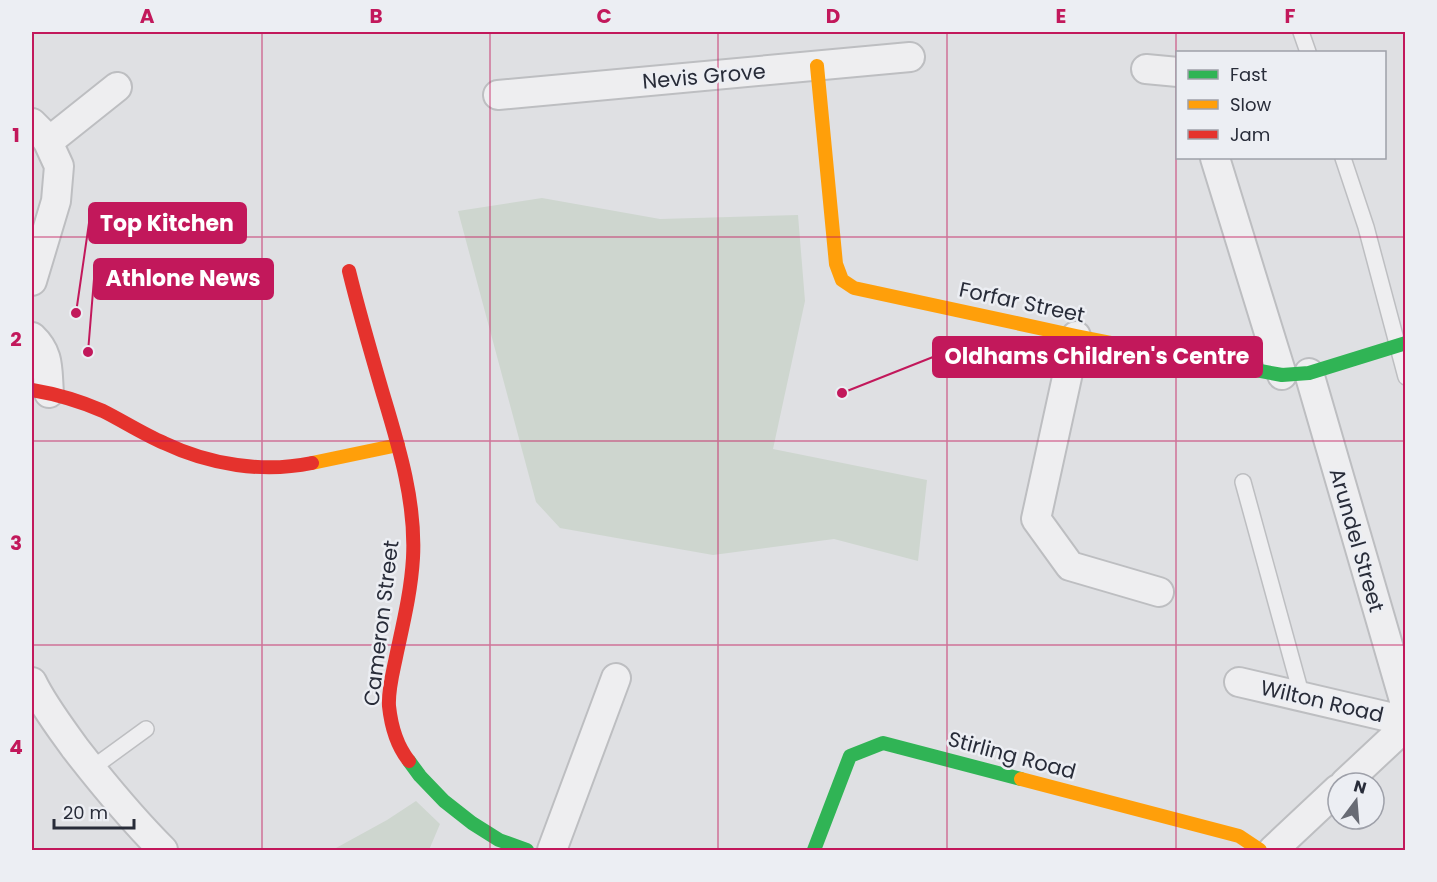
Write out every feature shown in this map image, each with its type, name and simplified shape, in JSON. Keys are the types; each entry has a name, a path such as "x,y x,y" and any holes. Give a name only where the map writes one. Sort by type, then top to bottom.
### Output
{"street":[{"name":"Nevis Grove","path":"498,95 910,57"},
{"name":"Forfar Street","path":"817,66 836,264 842,280 854,288 1076,336 1296,374 1401,344"},
{"path":"1146,69 1176,72"},
{"path":"32,281 56,201 59,166 40,132 117,87"},
{"name":"Arundel Street","path":"1215,159 1296,374 1406,706"},
{"name":"Cameron Street","path":"349,271 360,317 398,445 409,494 413,558 410,591 388,705 394,732 405,756 444,801 499,840 527,850"},
{"path":"1076,336 1036,519 1070,566 1159,592"},
{"path":"32,338 45,354 40,391 77,401 102,411 165,444 204,459 245,467 298,466 398,445"},
{"path":"552,850 616,678"},
{"path":"32,682 62,730 92,769 136,824 162,850"},
{"name":"Wilton Road","path":"1239,682 1406,721"},
{"path":"1358,771 1406,726"},
{"name":"Stirling Road","path":"814,850 850,756 883,742 1239,836 1260,850"},
{"path":"1273,850 1326,800"}],"lane":[{"path":"1301,32 1308,51"},
{"path":"1343,159 1401,344 1406,377"},
{"path":"1243,482 1302,697"},
{"path":"92,769 146,729"}],"shaded area":[{"path":"542,198 660,219 798,215 805,301 773,449 927,480 918,561 834,539 713,555 560,528 536,502 458,211"},
{"path":"416,801 440,824 429,850 342,850 336,848 387,820"}],"traffic: fast":[{"path":"1127,346 1282,375 1309,373 1406,343"},
{"path":"814,850 850,756 883,743 1021,779"},
{"path":"409,761 444,801 472,823 499,840 527,850"}],"traffic: slow":[{"path":"817,66 836,264 842,280 854,288 1127,346"},
{"path":"312,463 398,445"},
{"path":"1021,779 1239,836 1260,850"}],"traffic: jam":[{"path":"349,271 400,454 412,516 413,558 410,583 389,700 395,735 409,761"},
{"path":"32,390 68,398 94,407 148,436 182,451 218,462 256,467 312,463"}],"place":[{"name":"Top Kitchen","path":"76,313"},
{"name":"Athlone News","path":"88,352"},
{"name":"Oldhams Children's Centre","path":"842,393"}]}
